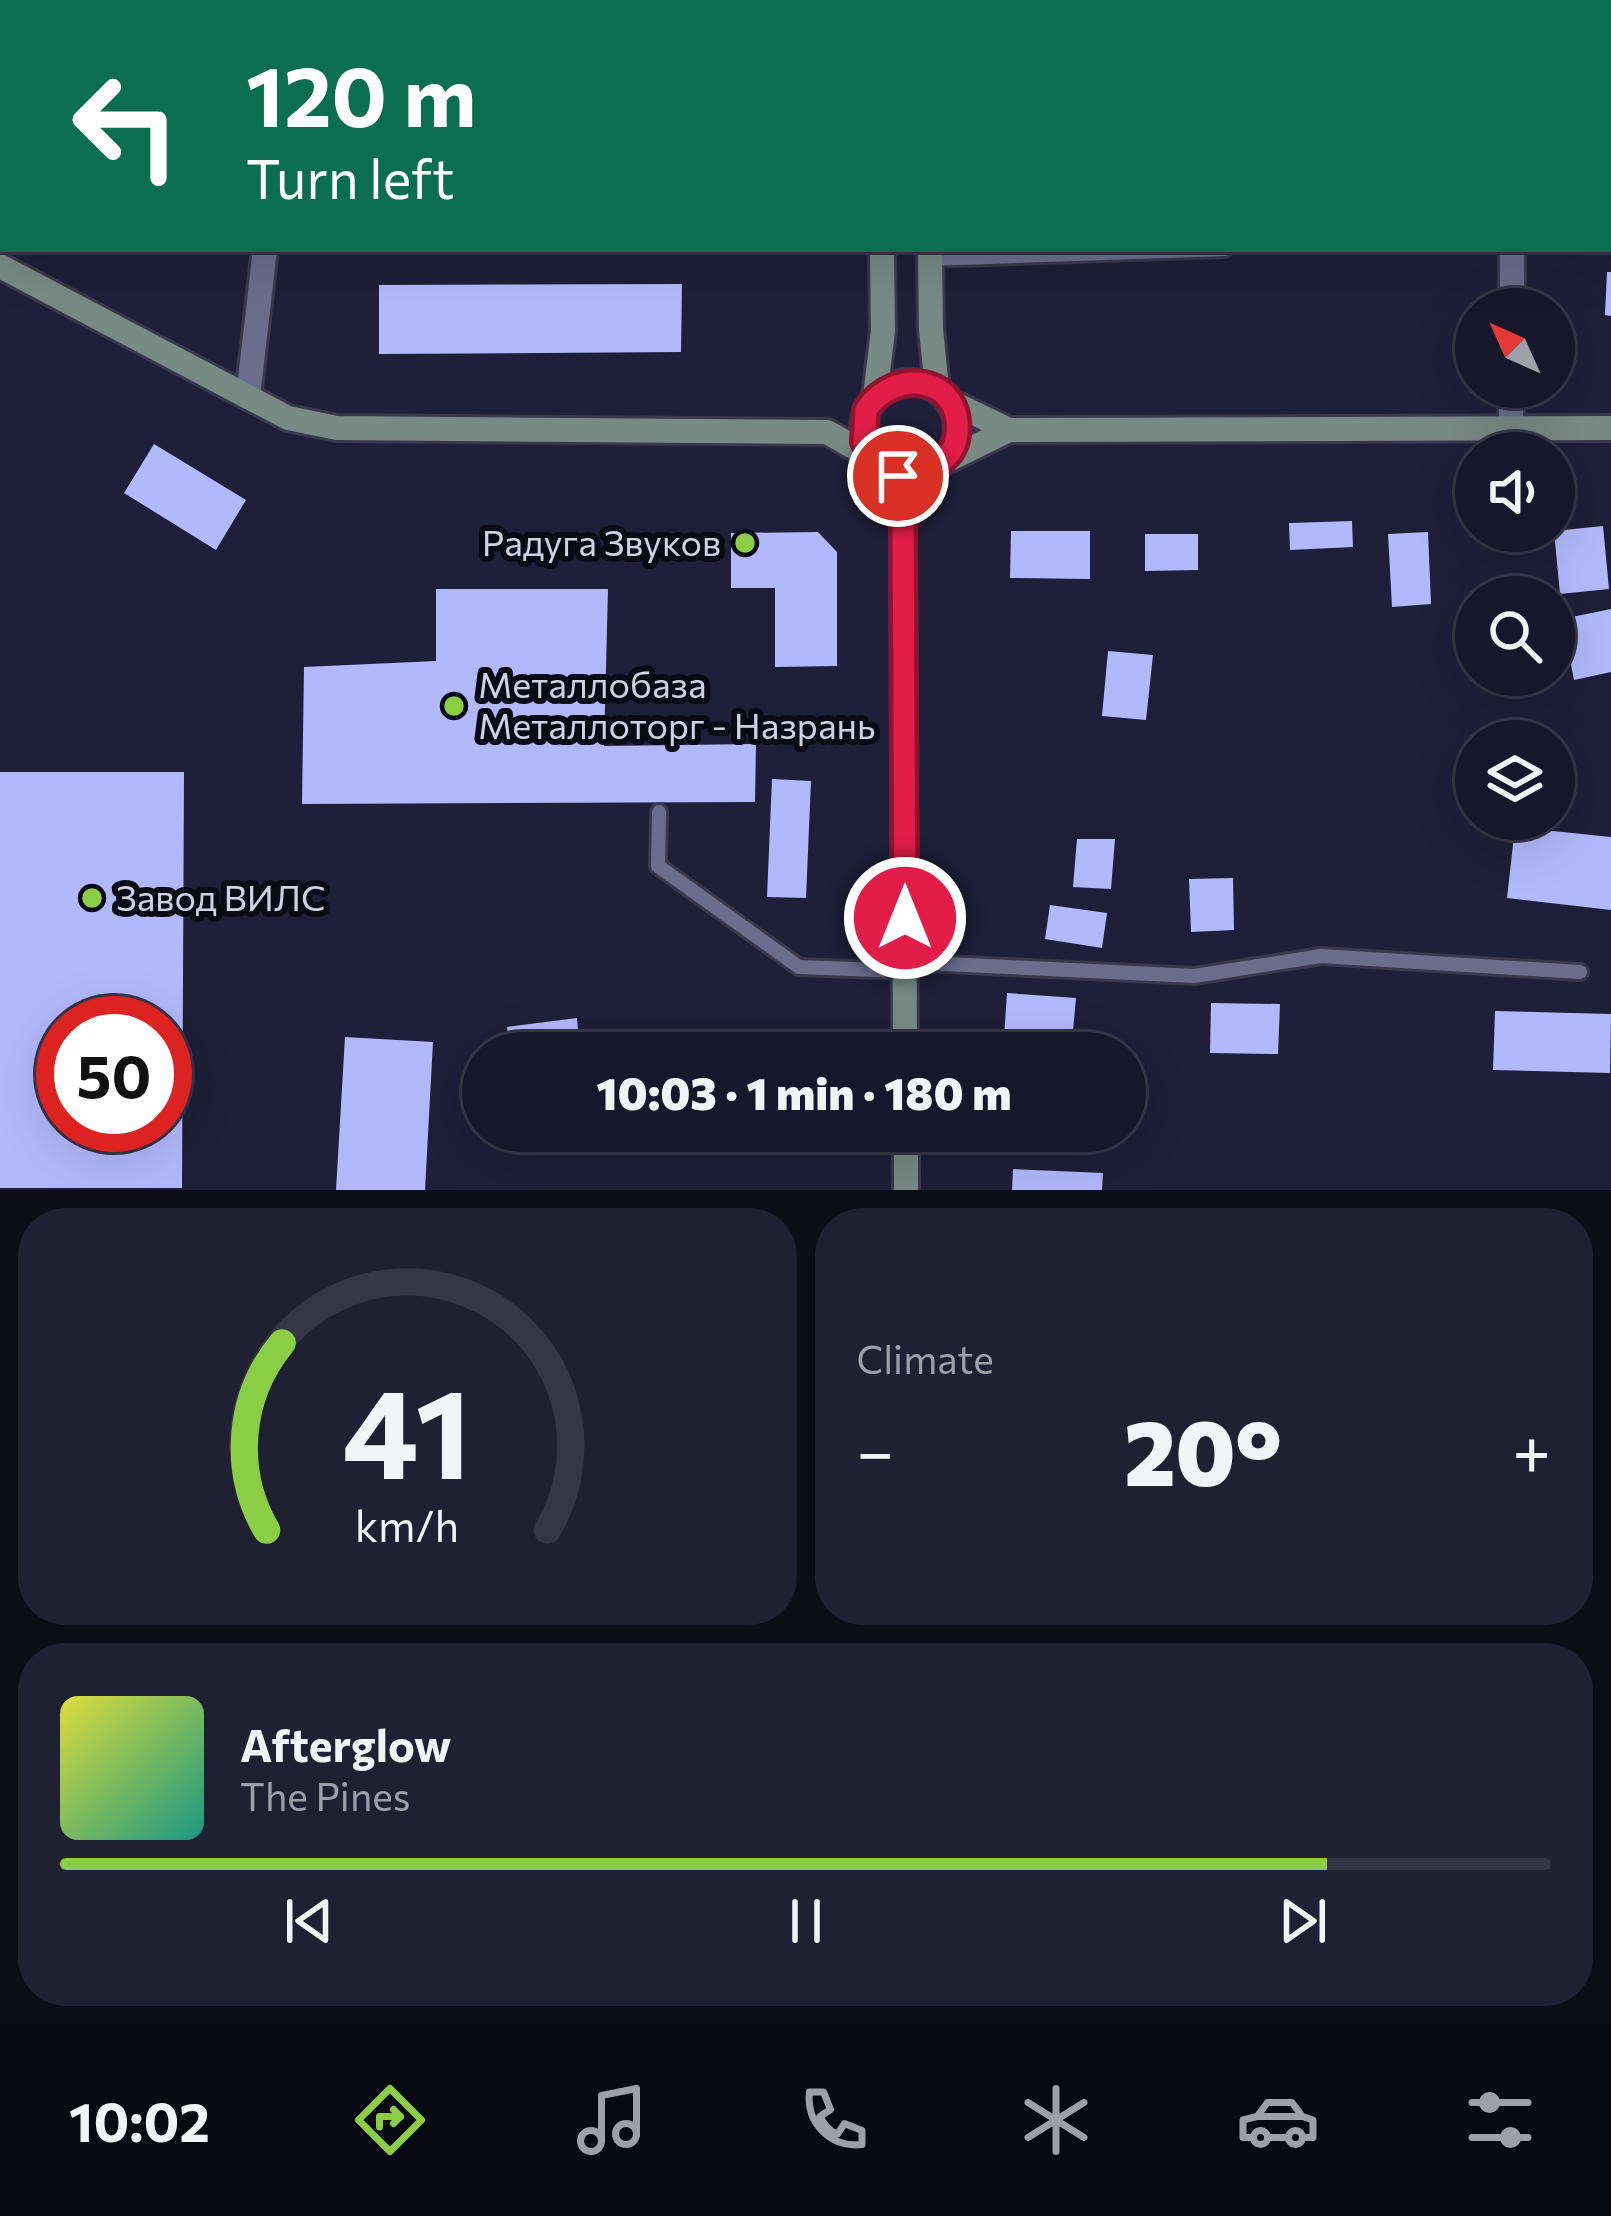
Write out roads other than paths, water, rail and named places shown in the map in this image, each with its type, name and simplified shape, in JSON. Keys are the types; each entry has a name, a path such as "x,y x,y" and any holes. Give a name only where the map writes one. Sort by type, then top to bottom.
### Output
{"main road":[{"path":"882,252 883,332 864,442 903,523 905,1032"},
{"path":"903,523 954,448 958,432 956,416 943,395 931,329 930,254"},
{"path":"0,266 288,418 337,428 827,432 898,476 938,467 1009,430 1611,428"},
{"path":"827,432 905,381 1009,430"},
{"path":"906,1152 906,1190"}],"street":[{"path":"248,397 265,252"},
{"path":"1512,252 1512,288"},
{"path":"1511,408 1511,426"}],"lane":[{"path":"930,254 1048,252"},
{"path":"658,812 658,866 800,967 1194,976 1321,956 1580,972"}],"place":[{"name":"Радуга Звуков","path":"745,543"},
{"name":"Металлобаза Металлоторг - Назрань","path":"454,706"},
{"name":"Завод ВИЛС","path":"92,898"}]}
